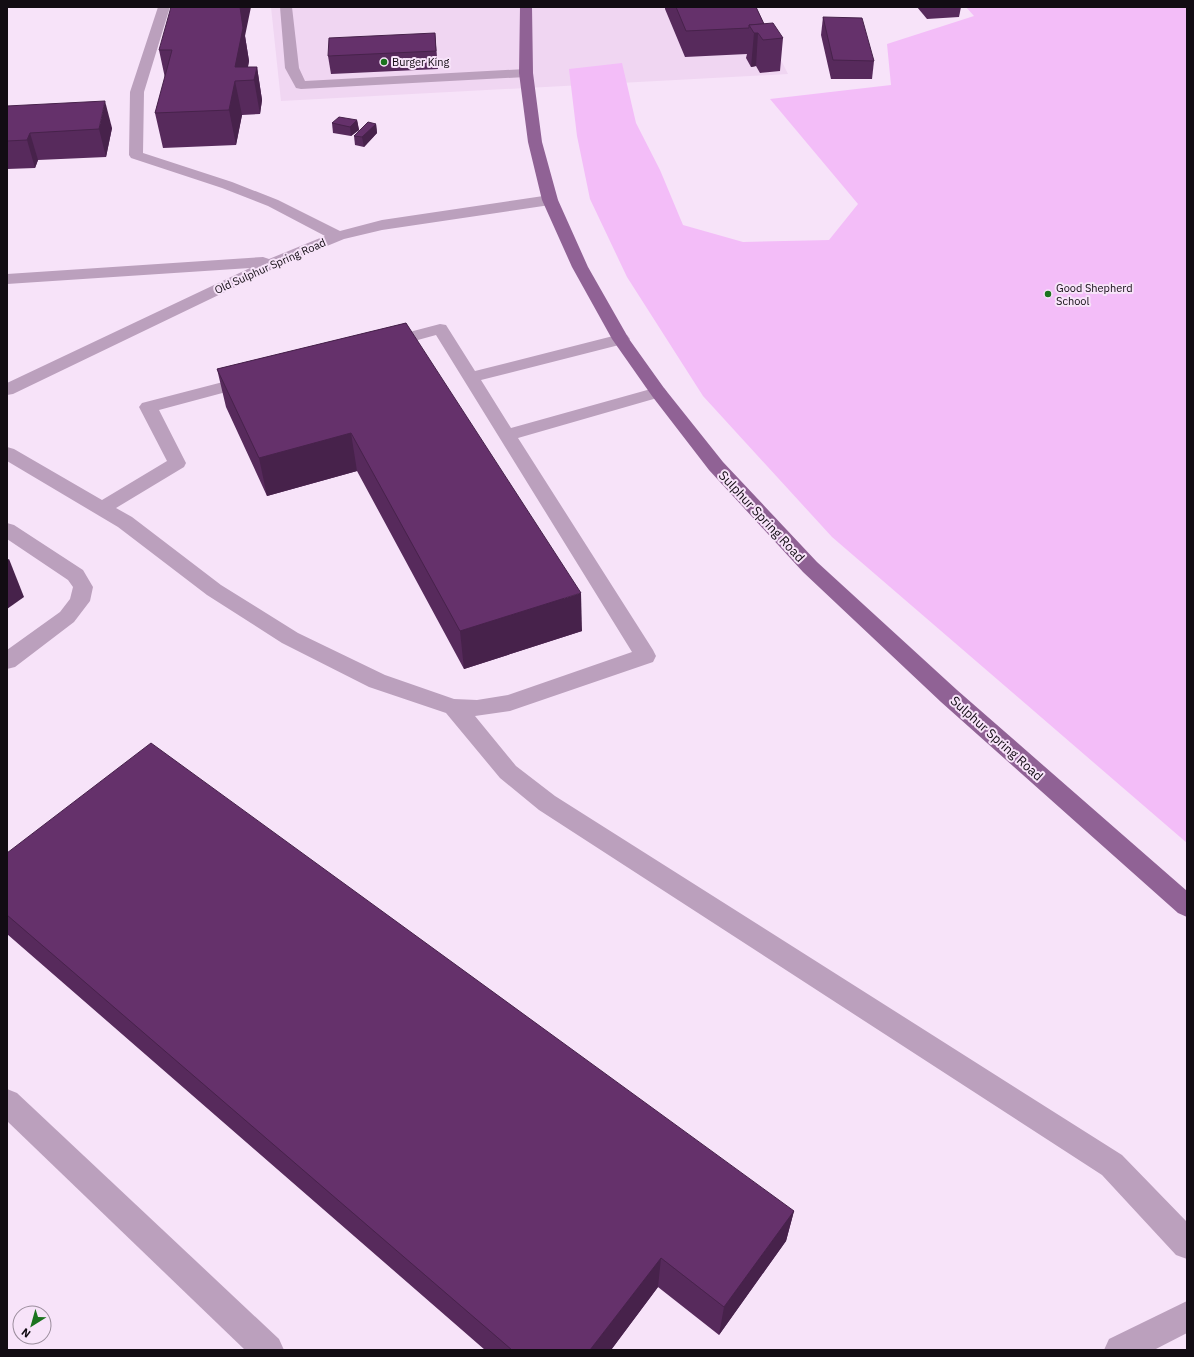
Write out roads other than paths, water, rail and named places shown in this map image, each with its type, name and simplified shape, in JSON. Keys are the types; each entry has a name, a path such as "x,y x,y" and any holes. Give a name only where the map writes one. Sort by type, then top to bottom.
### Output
{"main road":[{"name":"Sulphur Spring Road","path":"526,7 526,73 535,142 550,200 580,267 621,339 658,392 716,466 810,567 949,696 1187,906"}],"street":[{"path":"164,7 137,92 136,155 227,185 273,203 338,236"},
{"path":"286,7 292,68 301,85 526,73"},
{"name":"Old Sulphur Spring Road","path":"7,390 274,262 338,236 382,225 550,200"},
{"path":"7,279 274,262"},
{"path":"7,453 125,522 214,590 290,638 377,681 427,699 454,707 477,708 510,703 645,656 440,329 371,348"},
{"path":"470,378 621,339"},
{"path":"102,509 177,463 148,407 271,374"},
{"path":"507,435 658,392"},
{"path":"7,530 76,575 83,587 80,601 67,617 7,661"},
{"path":"454,707 508,772 547,803 1112,1165 1187,1244"},
{"path":"7,1102 268,1350"},
{"path":"1120,1350 1187,1317"}],"place":[{"name":"Burger King","path":"384,62"},
{"name":"Good Shepherd School","path":"1048,294"}]}
